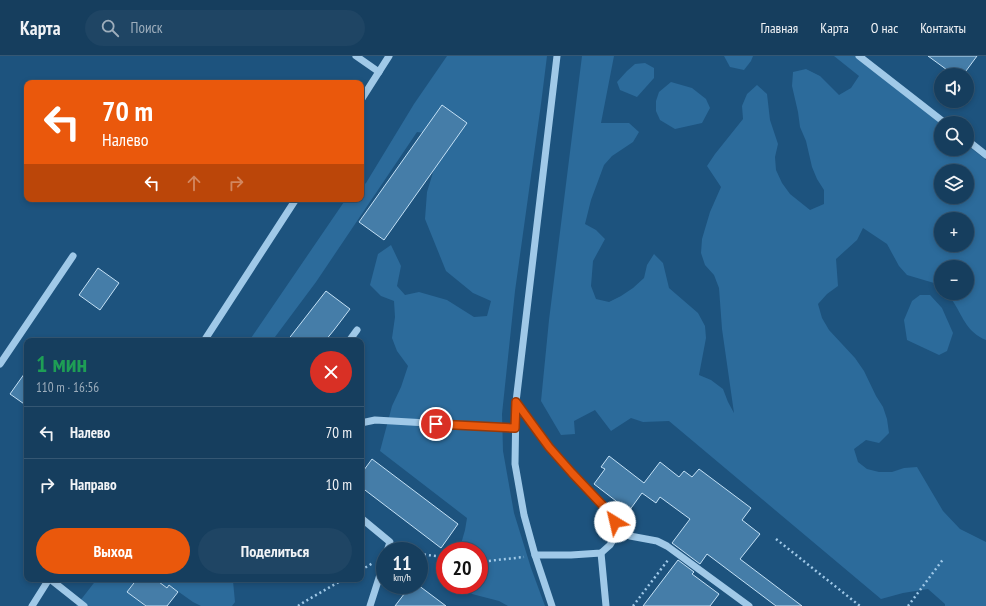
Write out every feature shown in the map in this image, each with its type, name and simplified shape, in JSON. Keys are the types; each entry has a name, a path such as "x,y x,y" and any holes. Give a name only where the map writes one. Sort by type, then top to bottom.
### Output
{"street":[{"path":"356,56 379,72"},
{"path":"364,95 389,56"},
{"path":"552,606 535,555 524,515 515,464 515,428 516,402 557,56"},
{"path":"860,56 936,116"},
{"path":"974,146 986,155"},
{"path":"206,338 294,202"},
{"path":"0,364 73,256"},
{"path":"350,338 357,330"},
{"path":"516,402 549,447 606,509 622,530 630,536 657,541 667,546 749,606"},
{"path":"364,422 375,420 515,428"},
{"path":"364,520 390,542"},
{"path":"535,555 601,553 610,546 616,535 615,522"},
{"path":"601,553 606,606"},
{"path":"32,606 47,582"},
{"path":"53,582 84,606"},
{"path":"370,606 376,587"}],"path":[{"path":"776,539 860,606"},
{"path":"633,606 675,551"},
{"path":"488,561 535,555"},
{"path":"908,606 944,558"},
{"path":"298,606 339,582"}],"shaded area":[{"path":"447,56 547,56 515,291 502,414 503,451 514,513 531,568 545,606 508,606 499,601 472,594 488,594 488,542 462,542 467,518 380,451 392,406 401,387 408,366 397,351 392,338 395,317 394,301 381,296 370,285 378,254 391,245 401,266 397,286 405,295 419,292 447,300 474,317 487,316 491,301 473,293 446,271 425,219 427,192 438,156 431,134 417,132 316,282 274,338 251,338 344,202 364,202 364,185 414,104"},
{"path":"582,56 614,56 601,123 629,123 639,132 633,142 612,156 604,165 591,200 585,224 596,230 605,239 593,261 591,286 596,299 609,302 633,288 644,278 647,265 654,254 663,263 669,288 698,313 705,326 706,338 699,375 711,380 723,389 734,413 722,329 719,288 714,275 705,265 701,253 702,239 710,212 721,187 707,166 743,119 742,106 747,94 757,85 767,94 770,120 778,144 775,157 776,170 782,183 790,194 810,210 824,204 824,190 812,167 806,141 800,127 792,86 793,72 806,69 820,76 839,95 851,88 859,76 834,56 855,56 934,118 934,156 974,156 974,151 986,160 986,340 970,329 952,300 974,300 974,260 934,260 934,283 907,275 899,266 887,244 863,228 857,240 836,259 838,286 827,294 818,304 822,318 829,330 855,358 864,371 883,407 887,419 889,433 879,443 866,440 854,449 858,462 867,469 879,472 892,472 904,468 917,467 943,511 960,529 986,542 986,606 945,606 945,604 928,589 903,593 881,599 669,421 643,422 631,418 611,431 595,410 574,421 575,434 561,435 541,401 549,320"},
{"path":"724,56 753,56 744,70 730,67"},
{"path":"645,63 654,68 654,78 637,97 620,90 617,82 627,71 635,64"},
{"path":"671,82 692,88 706,99 710,108 702,123 675,129 660,120 656,111 656,101 659,92"},
{"path":"920,295 930,295 942,308 953,333 947,351 939,355 907,340 904,320 912,301"},
{"path":"95,582 135,582 127,592 145,606 76,606"},
{"path":"159,582 233,582 235,602 232,606 201,606 169,585 167,588"}],"building":[{"path":"928,56 977,56 968,68 944,68"},
{"path":"442,105 467,123 384,240 359,222"},
{"path":"98,268 119,283 100,310 79,295"},
{"path":"326,291 350,309 327,338 289,338"},
{"path":"24,374 24,404 10,394"},
{"path":"609,456 644,483 660,462 679,477 684,471 692,477 699,469 751,508 742,520 760,534 740,559 802,606 776,606 707,554 700,564 672,543 690,519 660,497 656,503 642,493 629,511 594,484 605,469 601,467"},
{"path":"372,459 458,524 445,542 436,542 436,544 364,489 364,470"},
{"path":"678,560 694,572 692,574 719,594 710,606 643,606"},
{"path":"135,582 159,582 167,588 169,585 178,592 167,606 146,606 127,592"},
{"path":"428,592 446,606 395,606 404,594 428,594"}],"route":[{"path":"436,424 515,428 516,402 549,447 606,509 615,522"}]}
